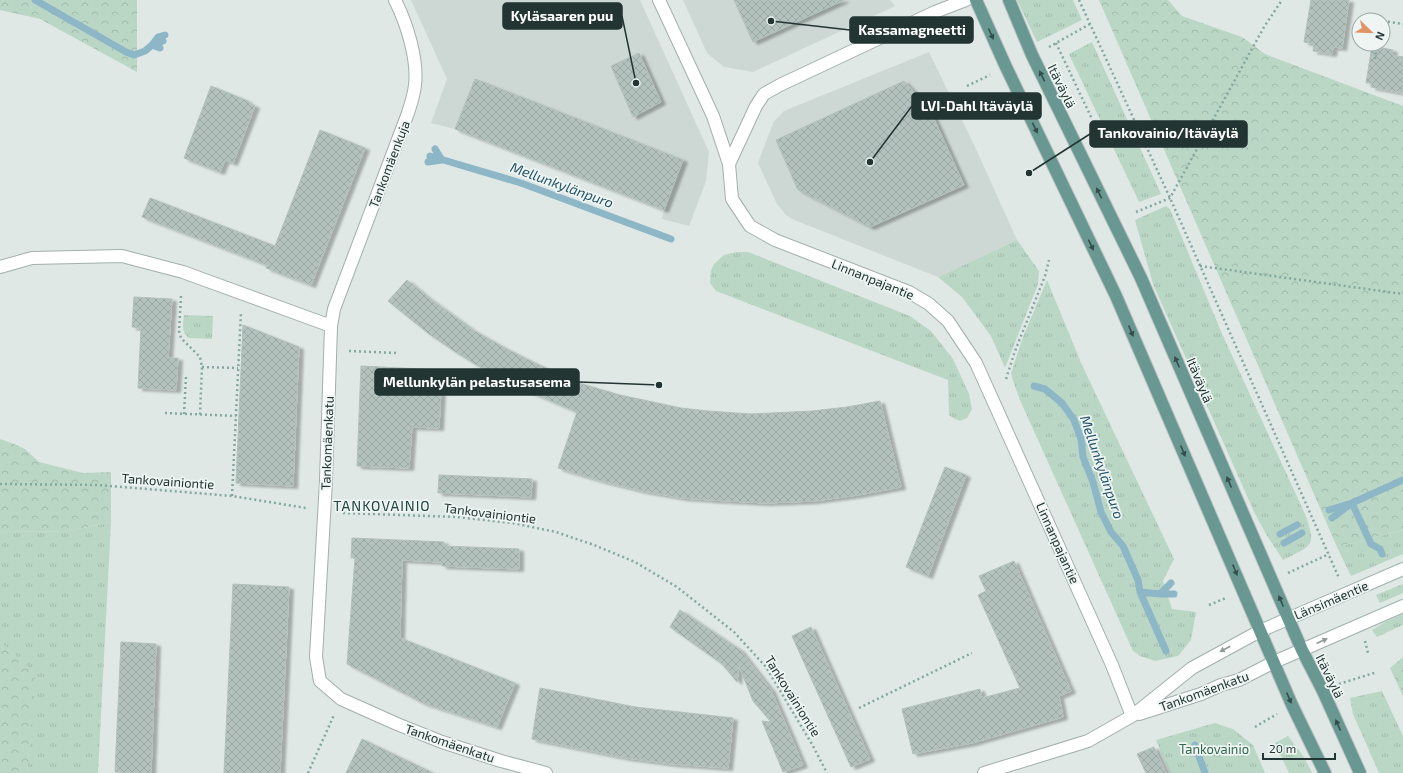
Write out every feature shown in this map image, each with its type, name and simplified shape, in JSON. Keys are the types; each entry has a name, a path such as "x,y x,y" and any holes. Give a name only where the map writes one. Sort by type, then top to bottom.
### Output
{"main road":[{"path":"976,0 1006,67 1116,296 1292,705 1325,773"},
{"name":"Itäväylä","path":"1009,0 1032,55 1141,278 1302,650 1323,691 1360,773"}],"street":[{"name":"Tankomäenkuja","path":"331,326 334,309 408,113 415,86 413,56 402,15 395,0"},
{"name":"Linnanpajantie","path":"659,0 713,116 729,164 732,199 750,226 775,240 909,292 929,304 948,321 976,363 1116,675 1132,716"},
{"path":"729,164 753,112 764,94 935,12 966,0"},
{"path":"0,268 32,258 122,256 183,272 331,326"},
{"name":"Tankomäenkatu","path":"331,326 324,511 316,656 320,681 341,699 397,724 442,742 500,761 546,773"},
{"name":"Länsimäentie","path":"1260,631 1403,569"},
{"path":"1274,662 1403,606"},
{"name":"Tankomäenkatu","path":"984,773 1088,741 1132,716 1192,668 1260,631"},
{"name":"Tankomäenkatu","path":"1132,716 1239,680 1274,662"}],"path":[{"path":"1079,0 1170,198 1340,581"},
{"path":"1136,212 1170,198 1264,26 1282,0"},
{"path":"1391,22 1403,24"},
{"path":"1090,24 1056,43 1092,119"},
{"path":"1375,59 1376,52"},
{"path":"967,86 984,78"},
{"path":"1006,379 1014,351 1045,276 1049,260"},
{"path":"1200,266 1403,294"},
{"path":"181,296 179,331 181,338 200,357 202,368 200,415"},
{"path":"232,496 241,311"},
{"path":"348,351 398,353"},
{"path":"202,368 238,368"},
{"path":"184,414 186,376"},
{"path":"165,413 236,416"},
{"name":"Tankovainiontie","path":"0,484 98,486 232,496 340,513 457,517 512,523 556,532 594,545 635,562 677,587 734,632 766,667 813,746 827,773"},
{"path":"859,708 972,653"},
{"path":"308,773 341,699"}],"shaded area":[{"path":"411,0 640,0 709,152 706,181 689,226 662,219 664,210 455,129 431,123 447,79"},
{"path":"683,0 890,0 895,6 753,72 724,67 707,53"},
{"path":"929,52 975,147 1017,240 938,277 792,219 786,215 777,204 758,163 774,121 784,111"}],"green space":[{"path":"0,0 137,0 137,72 40,19 0,10"},
{"path":"1017,0 1073,0 1082,20 1037,42"},
{"path":"1099,0 1168,0 1182,16 1242,37 1265,54 1403,106 1403,530 1337,547"},
{"path":"1092,42 1161,194 1139,202 1069,54"},
{"path":"1166,206 1170,209 1223,336 1309,525 1311,539 1309,544 1306,548 1283,560 1255,514 1153,284 1135,220"},
{"path":"1017,240 1039,271 1038,284 1005,368 991,336 962,297 938,277"},
{"path":"736,252 748,252 910,316 931,331 953,359 969,394 972,409 967,418 960,421 949,415 948,380 716,291 710,283 711,270 714,264 724,255"},
{"path":"1047,280 1082,365 1174,559 1163,581 1172,609 1196,612 1191,640 1178,656 1155,661 1140,656 1133,651 1020,400 1013,381 1011,373 1023,337"},
{"path":"184,315 213,316 212,339 189,338 186,336 183,325"},
{"path":"0,439 25,449 39,462 83,473 111,472 111,522 69,531 0,532"},
{"path":"111,522 98,773 27,773 35,673 0,642 0,532 69,531"},
{"path":"1403,530 1403,554 1351,576 1337,547"},
{"path":"1403,584 1403,593 1380,603 1376,595"},
{"path":"1403,614 1403,625 1377,637 1372,630 1385,622"},
{"path":"0,642 36,673 27,773 0,773"},
{"path":"1403,657 1403,696 1390,668"},
{"path":"1382,691 1403,736 1403,773 1379,773 1353,714 1350,698"},
{"name":"Tankovainio","path":"1215,723 1233,729 1253,745 1265,773 1170,773 1156,740"},
{"path":"1288,736 1304,757 1312,773 1289,773 1275,743"}],"building":[{"path":"734,0 844,0 753,42"},
{"path":"1311,0 1349,0 1342,48 1333,47 1332,54 1313,51 1314,44 1304,42"},
{"path":"1391,50 1393,50 1392,55 1403,57 1403,93 1371,87 1372,83 1366,83 1371,52 1391,52"},
{"path":"639,53 661,102 633,117 611,66"},
{"path":"475,79 683,160 664,210 455,129"},
{"path":"904,81 930,110 964,185 870,227 798,190 776,140"},
{"path":"211,86 248,101 247,102 255,106 233,163 225,160 220,172 184,158"},
{"path":"320,130 365,148 311,285 266,268 267,265 142,217 150,198 275,246"},
{"path":"407,280 426,296 473,330 505,348 582,384 620,395 681,408 751,414 812,411 880,401 901,487 814,501 766,503 711,500 683,498 643,491 558,468 577,412 523,389 483,369 429,334 388,301"},
{"path":"134,297 172,299 168,358 178,358 176,390 138,388 141,328 132,327"},
{"path":"243,325 299,347 293,486 236,483"},
{"path":"361,366 442,370 439,428 412,427 409,468 357,466"},
{"path":"945,467 966,475 928,576 906,567"},
{"path":"439,475 532,479 531,497 438,493"},
{"path":"352,538 444,542 444,546 519,549 519,569 442,566 442,562 402,560 400,638 515,683 497,727 423,703 347,664 355,558 351,558"},
{"path":"1014,561 1071,691 1059,696 1063,717 972,743 913,754 902,709 980,689 982,698 1020,688 978,595 986,591 979,576"},
{"path":"233,584 289,587 280,773 224,773"},
{"path":"680,610 740,650 771,690 803,765 783,772 762,721 771,722 753,701 739,666 737,682 722,664 670,627"},
{"path":"811,627 870,759 851,767 792,636"},
{"path":"121,642 156,644 151,773 115,772"},
{"path":"540,688 635,707 733,718 728,768 673,764 627,758 532,739"},
{"path":"362,739 433,773 346,773"},
{"path":"1154,747 1166,773 1146,773 1137,754"}],"waterway":[{"name":"Mellunkylänpuro","path":"35,0 126,52 134,55 163,41"},
{"name":"Mellunkylänpuro","path":"160,48 152,45 158,37 165,35"},
{"name":"Mellunkylänpuro","path":"428,162 442,160 435,149"},
{"name":"Mellunkylänpuro","path":"430,156 521,183 671,239"},
{"name":"Mellunkylänpuro","path":"1034,386 1045,389 1062,403 1074,420 1081,439 1083,457 1093,482 1101,512 1111,532 1123,546 1138,580 1140,592 1160,594 1171,583"},
{"name":"Mellunkylänpuro","path":"1329,510 1352,503 1403,480"},
{"path":"1332,518 1352,503 1371,544 1380,549 1382,554"},
{"name":"Mellunkylänpuro","path":"1280,534 1297,525"},
{"name":"Mellunkylänpuro","path":"1284,543 1302,533"},
{"name":"Mellunkylänpuro","path":"1140,592 1166,651"},
{"name":"Mellunkylänpuro","path":"1160,594 1174,594"},
{"name":"Mellunkylänpuro","path":"1195,745 1205,773"}],"place":[{"name":"Kassamagneetti","path":"771,21"},
{"name":"Kyläsaaren puu","path":"636,83"},
{"name":"LVI-Dahl Itäväylä","path":"870,162"},
{"name":"Tankovainio/Itäväylä","path":"1029,173"},
{"name":"Mellunkylän pelastusasema","path":"659,385"}],"district":[{"name":"TANKOVAINIO","path":"382,506"}]}
